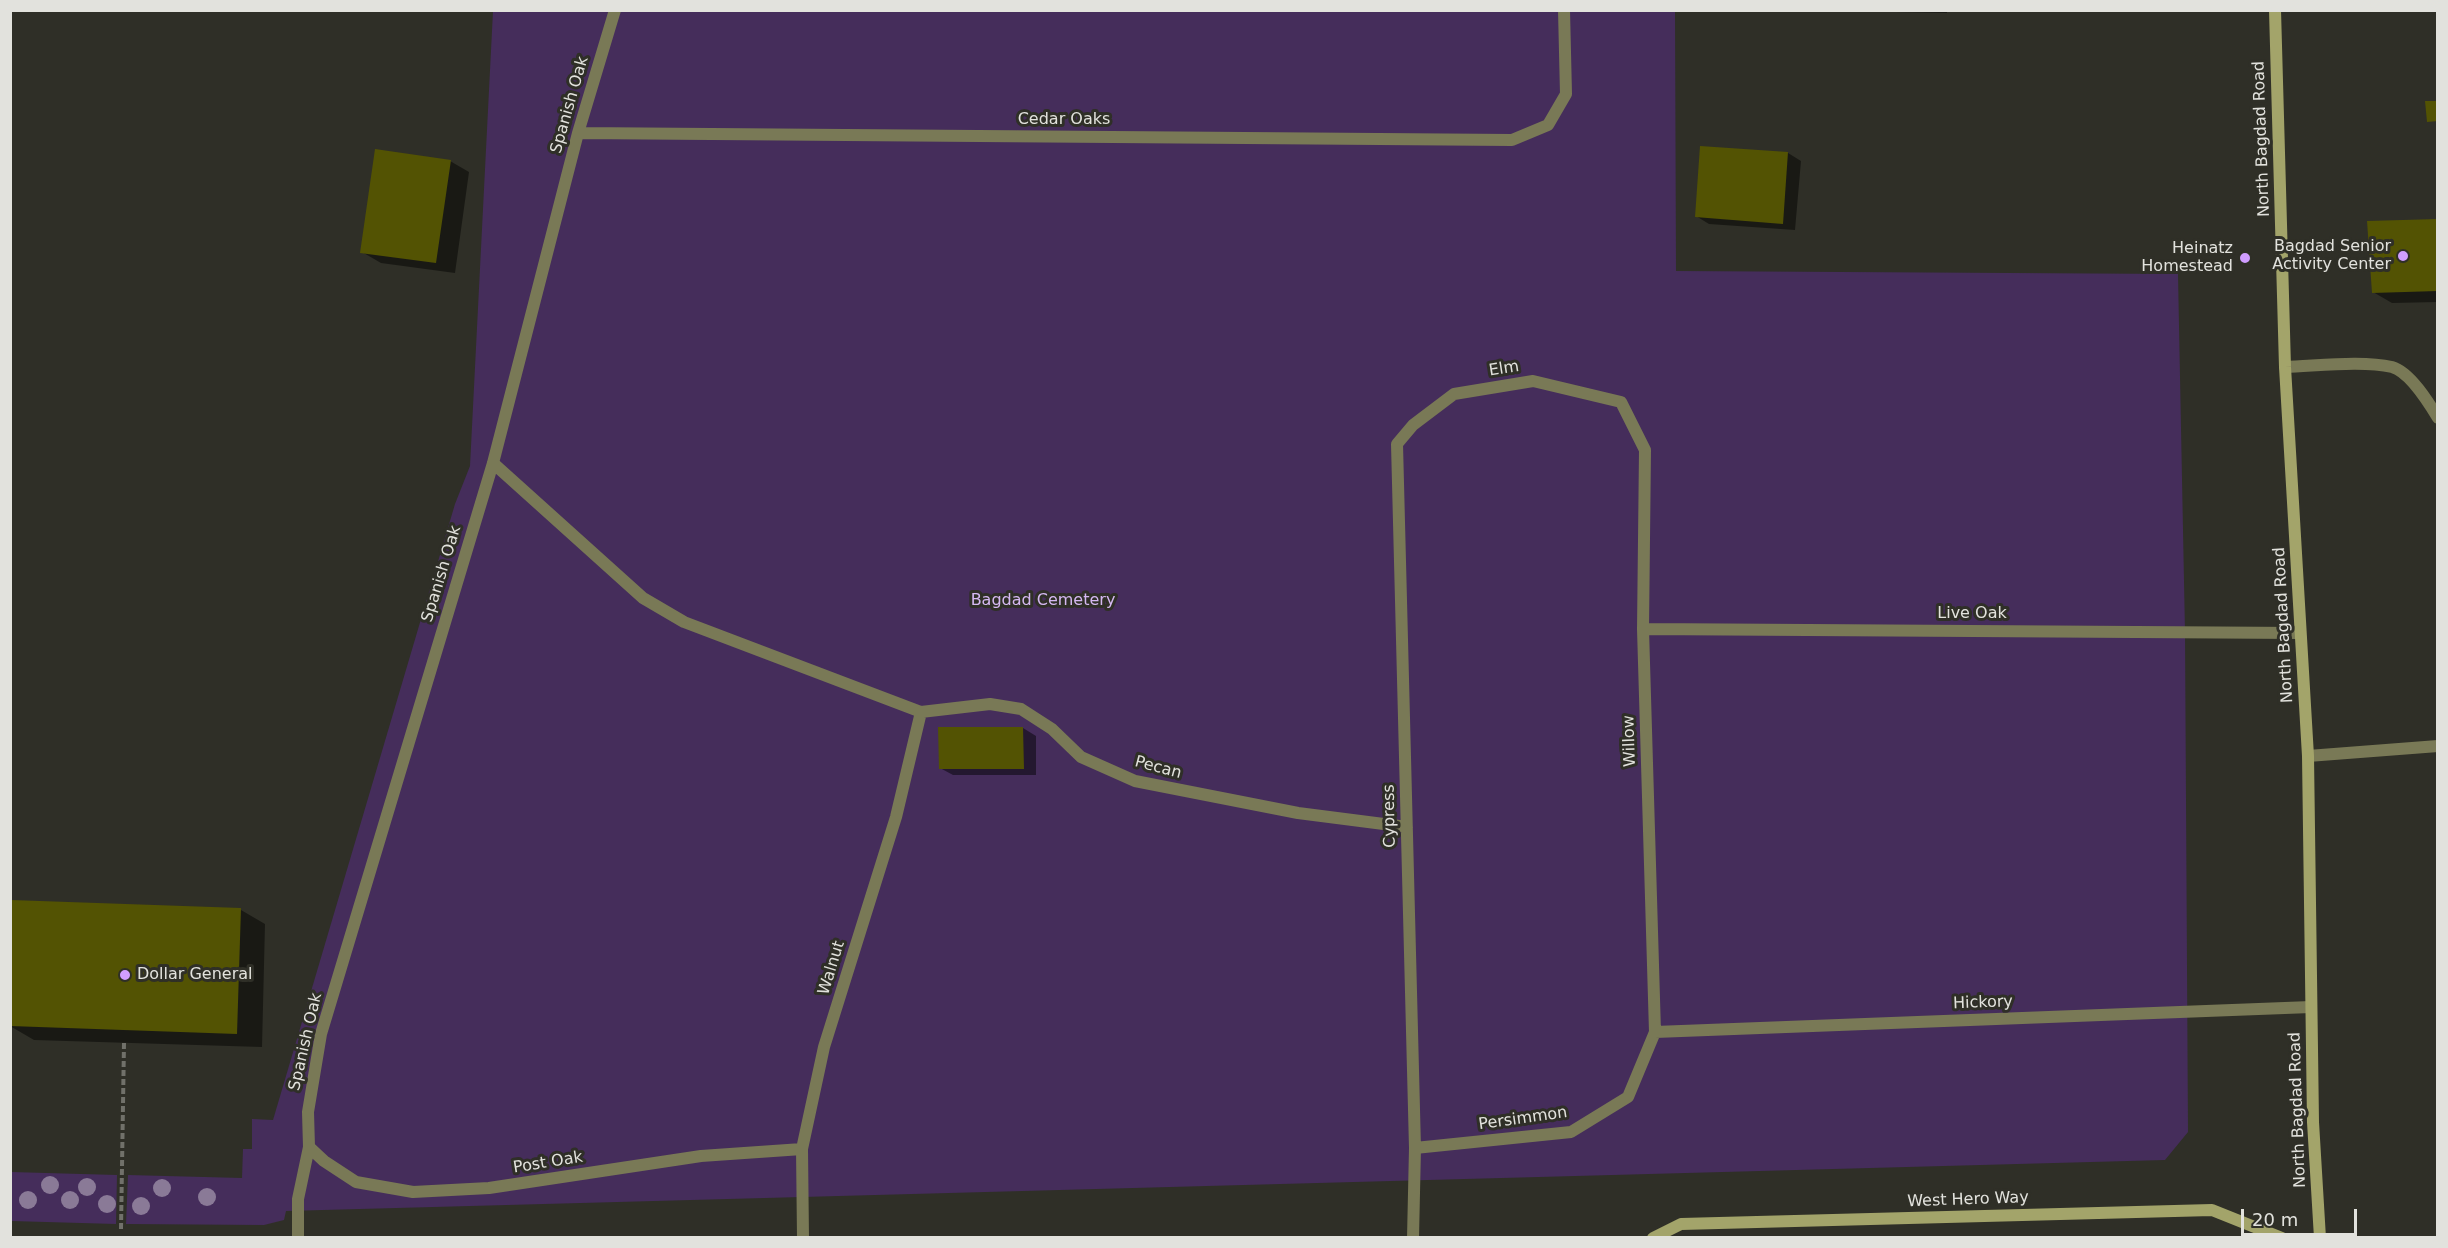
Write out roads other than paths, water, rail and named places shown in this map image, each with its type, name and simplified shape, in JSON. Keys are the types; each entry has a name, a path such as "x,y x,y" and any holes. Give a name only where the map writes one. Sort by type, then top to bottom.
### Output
{"main road":[{"name":"North Bagdad Road","path":"2275,10 2285,367 2308,756 2313,1122 2320,1238"},
{"name":"West Hero Way","path":"1653,1238 1681,1224 2212,1210 2282,1238"}],"lane":[{"name":"Spanish Oak","path":"298,1238 298,1199 309,1147 308,1112 321,1034 493,463 578,133 615,10"},
{"name":"Cedar Oaks","path":"578,133 1512,140 1548,125 1566,94 1564,10"},
{"path":"2285,367 2354,365 2394,368 2422,392 2438,418"},
{"name":"Elm","path":"1398,484 1397,444 1421,419 1454,394 1533,381 1621,402 1645,450"},
{"name":"Willow","path":"1645,450 1643,629 1655,1032"},
{"path":"493,463 643,598 676,618 921,712"},
{"name":"Cypress","path":"1398,484 1415,1148 1413,1238"},
{"name":"Live Oak","path":"1643,629 2300,633"},
{"name":"Pecan","path":"921,712 990,704 1021,709 1052,729 1081,757 1135,781 1298,813 1407,827"},
{"name":"Walnut","path":"803,1238 802,1149 824,1047 896,816 921,712"},
{"path":"2308,756 2438,746"},
{"name":"Hickory","path":"1655,1032 2311,1007"},
{"name":"Persimmon","path":"1415,1148 1571,1132 1628,1097 1655,1032"},
{"name":"Post Oak","path":"309,1147 324,1161 356,1182 413,1192 489,1188 701,1156 802,1149"}],"place":[{"name":"Bagdad Senior Activity Center","path":"2403,256"},
{"name":"Heinatz Homestead","path":"2245,258"},
{"name":"Dollar General","path":"125,975"}],"park label":[{"name":"Bagdad Cemetery","path":"1043,601"}]}
